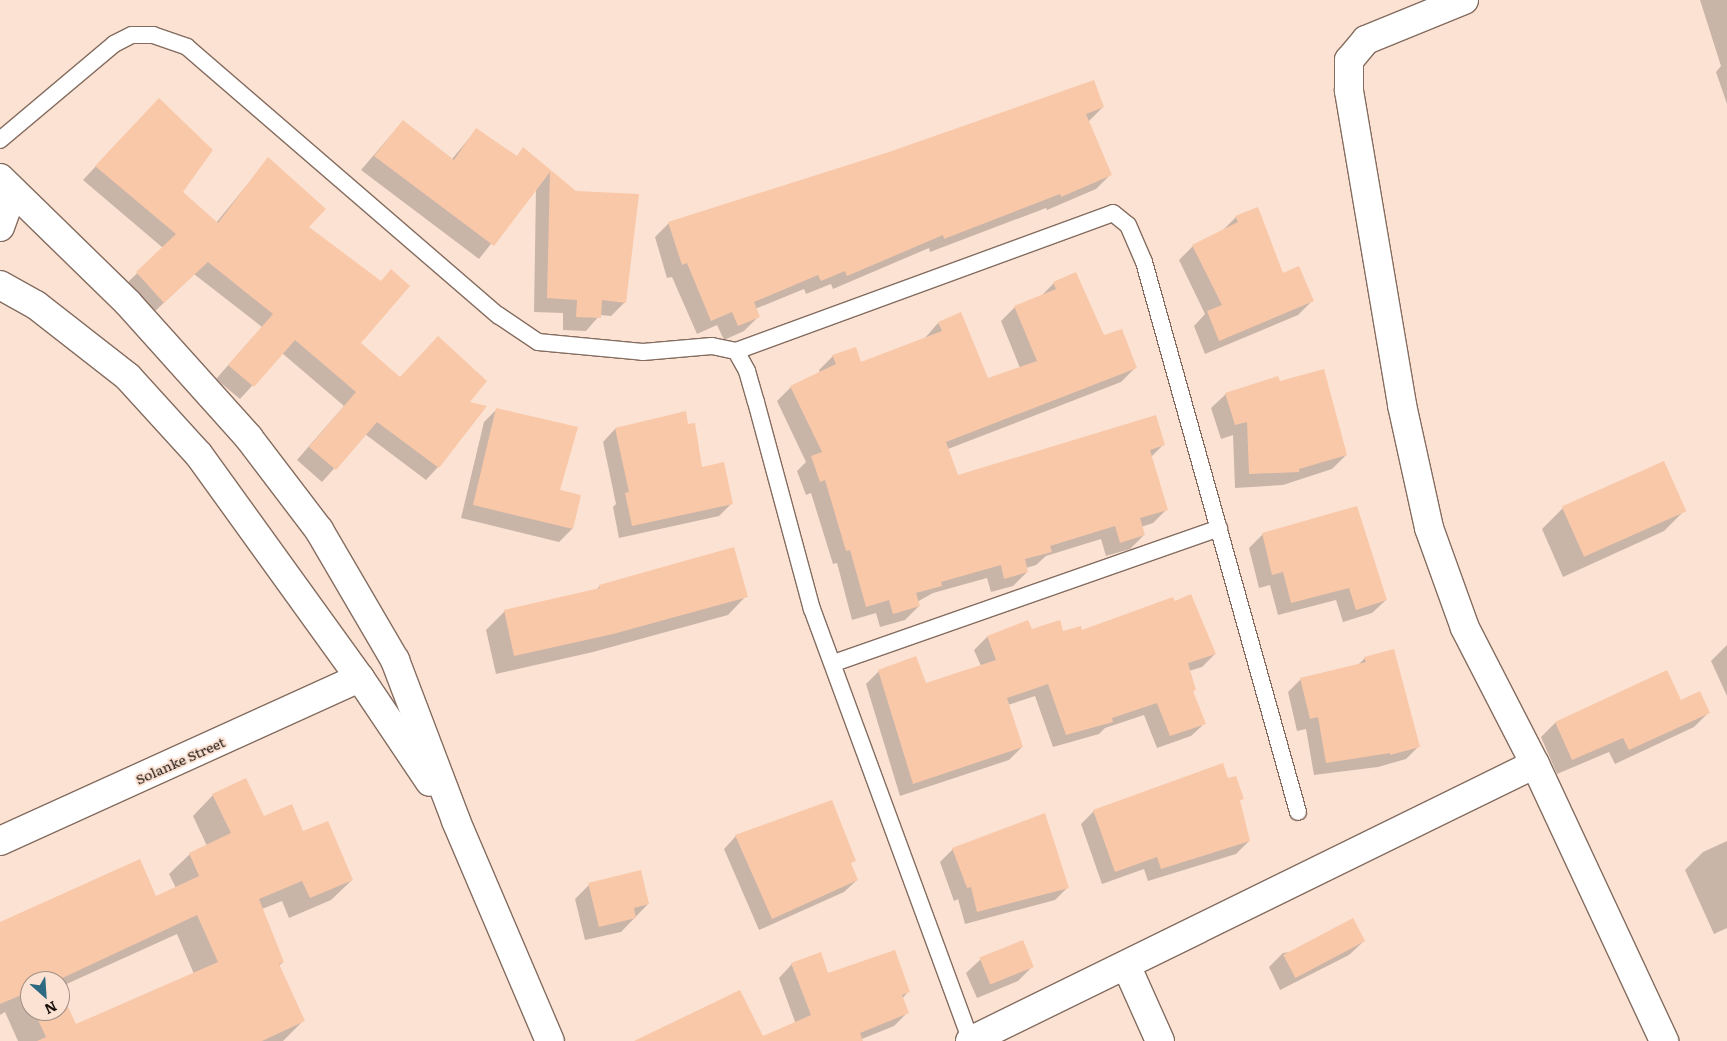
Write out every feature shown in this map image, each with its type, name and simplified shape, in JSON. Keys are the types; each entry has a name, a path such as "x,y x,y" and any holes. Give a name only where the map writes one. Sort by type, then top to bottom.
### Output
{"street":[{"path":"1464,0 1366,40 1350,60 1349,91 1402,405 1429,528 1465,628 1535,764 1664,1041"},
{"path":"0,227 7,184"},
{"path":"7,184 128,303 249,438 319,530 395,660 456,821 550,1041"},
{"path":"0,285 36,305 128,377 199,455 360,678 456,821"},
{"name":"Solanke Street","path":"0,841 360,678"},
{"path":"970,1041 1535,764"},
{"path":"1126,964 1160,1041"}],"lane":[{"path":"0,140 114,44 132,35 152,35 188,47 498,315 538,342 643,352 712,346 736,350 1113,213 1128,225 1144,262 1298,812"},
{"path":"736,350 747,372 756,402 812,609 834,663 970,1041"},
{"path":"834,663 1219,528"}],"building":[{"path":"1094,80 1104,107 1086,114 1112,175 1061,197 1060,194 944,239 943,235 847,276 845,271 821,281 818,275 754,302 760,317 738,326 732,312 711,321 687,263 682,265 668,222 889,152"},
{"path":"159,98 213,150 183,192 218,223 268,157 326,209 309,227 381,281 391,269 410,286 361,343 400,377 438,336 487,381 470,402 487,406 439,468 377,422 336,470 309,447 356,392 295,340 254,387 228,365 273,314 208,262 164,303 136,272 176,234 95,166"},
{"path":"403,120 454,160 476,128 517,156 523,147 576,191 639,194 626,303 602,300 601,318 576,317 577,300 547,298 550,172 494,246 374,156"},
{"path":"1258,207 1283,273 1299,266 1314,301 1219,341 1207,311 1222,305 1192,245 1238,222 1235,216"},
{"path":"1076,272 1104,335 1122,329 1137,368 946,442 958,475 1156,415 1165,445 1150,450 1168,510 1140,518 1145,535 1120,543 1115,526 1050,546 1052,552 1025,559 1028,572 1004,579 1001,565 941,582 942,586 916,593 920,606 893,614 889,600 866,607 850,550 846,551 825,480 820,482 811,456 822,452 790,386 836,364 832,355 856,347 861,362 942,331 938,322 961,312 988,378 1037,361 1014,306 1056,289 1053,282"},
{"path":"1324,369 1347,455 1299,469 1299,472 1249,474 1247,422 1235,425 1225,393 1278,376 1280,381"},
{"path":"496,408 578,427 560,490 581,495 573,529 473,505"},
{"path":"686,411 688,424 695,423 702,467 724,462 733,504 632,526 625,493 629,492 615,428"},
{"path":"1664,461 1686,511 1584,557 1562,507"},
{"path":"1357,506 1387,600 1356,610 1349,588 1291,603 1283,572 1272,575 1262,533"},
{"path":"734,547 748,597 613,634 514,656 504,610 600,588 599,585"},
{"path":"1191,594 1216,654 1188,663 1196,690 1193,691 1206,724 1170,736 1157,703 1112,718 1113,722 1066,735 1048,684 1007,698 1023,747 913,784 878,670 916,656 926,683 996,660 987,636 1028,620 1032,629 1060,620 1063,631 1081,626 1082,630 1173,597 1175,601"},
{"path":"1394,649 1420,747 1390,755 1390,753 1326,763 1318,717 1310,719 1300,678 1366,662 1364,657"},
{"path":"1667,670 1681,700 1700,691 1710,713 1629,750 1623,738 1572,760 1555,722"},
{"path":"1223,763 1228,778 1236,776 1244,799 1240,800 1250,841 1161,869 1157,857 1115,872 1093,810"},
{"path":"246,778 264,816 292,804 303,831 328,821 353,880 310,898 302,881 259,899 284,962 279,964 305,1021 262,1041 37,1041 46,1037 39,1021 70,1021 70,1011 76,1024 218,962 197,915 70,974 70,971 20,971 20,996 0,1004 0,922 140,859 156,896 199,876 189,853 231,833 212,794"},
{"path":"832,800 856,861 851,863 858,880 772,919 735,835"},
{"path":"1045,813 1069,888 977,912 971,887 967,888 952,848"},
{"path":"641,870 649,904 634,908 636,918 599,927 588,883"},
{"path":"1353,918 1365,941 1295,978 1283,955"},
{"path":"1023,940 1034,967 990,984 979,958"},
{"path":"895,950 910,992 902,995 909,1013 860,1033 863,1041 634,1041 740,990 763,1036 811,1015 791,963 821,952 828,973"}]}
